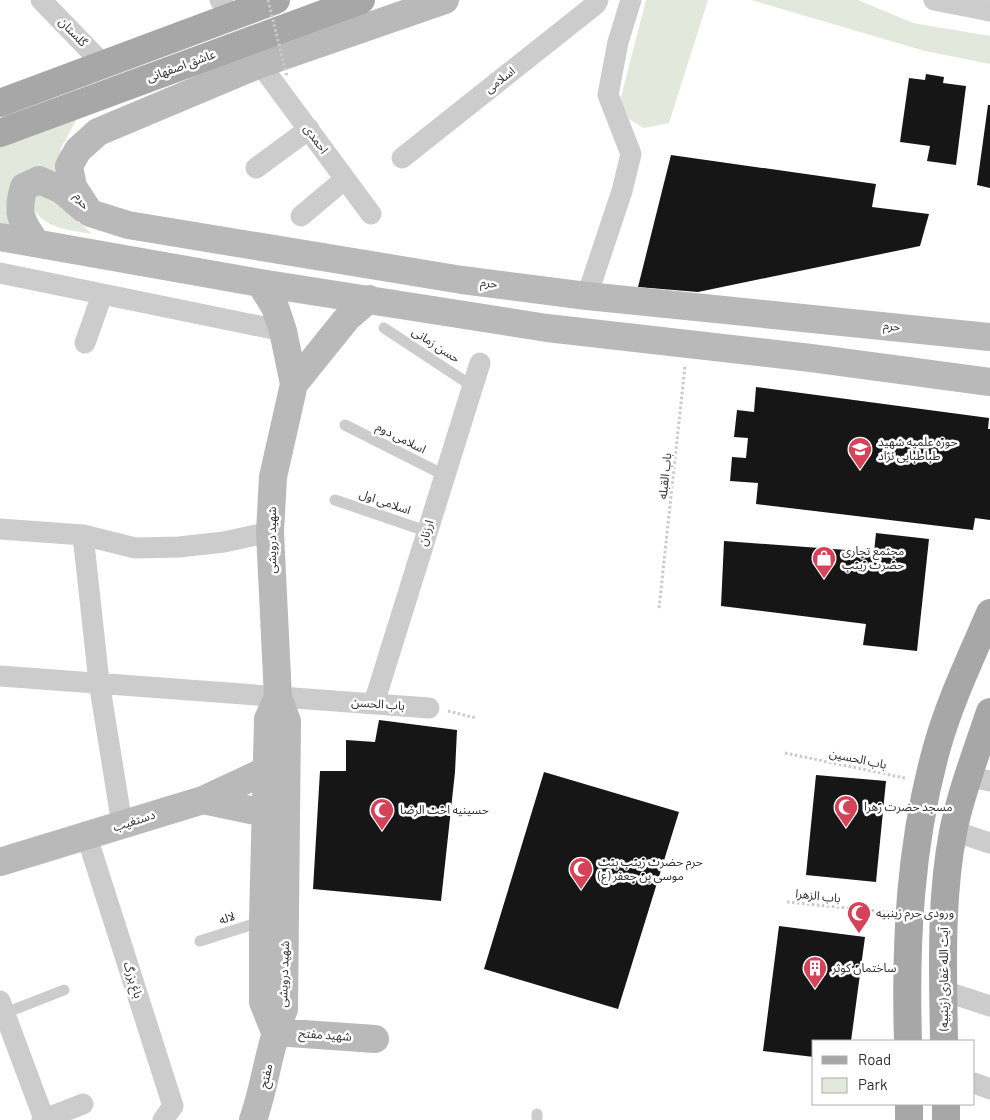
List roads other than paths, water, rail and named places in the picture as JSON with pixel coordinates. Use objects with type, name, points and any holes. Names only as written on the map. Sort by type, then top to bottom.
[{"type":"main road","points":[[0,103],[104,65],[226,8],[276,0]]},
{"type":"main road","name":"عاشق اصفهانی","points":[[0,133],[361,0]]},
{"type":"main road","points":[[908,1040],[908,914],[928,783],[953,698],[990,613]]},
{"type":"main road","name":"آیت الله غفاری (زینبیه)","points":[[944,1040],[944,916],[954,831],[979,779],[990,713]]},
{"type":"main road","points":[[909,1105],[909,1120]]},
{"type":"main road","points":[[946,1105],[946,1120]]},
{"type":"street","name":"گلستان","points":[[42,0],[104,65]]},
{"type":"street","points":[[260,64],[445,0]]},
{"type":"street","name":"اسلامی","points":[[402,158],[588,10],[598,0]]},
{"type":"street","points":[[587,296],[622,191],[631,154],[624,131],[608,95],[618,42],[632,0]]},
{"type":"street","points":[[934,0],[990,11]]},
{"type":"street","name":"احمدی","points":[[260,64],[371,214]]},
{"type":"street","name":"حرم","points":[[260,64],[98,132],[78,150],[69,166],[73,187],[90,213],[128,225],[462,280],[587,296],[990,337]]},
{"type":"street","points":[[256,168],[309,129]]},
{"type":"street","points":[[301,216],[345,179]]},
{"type":"street","points":[[36,243],[23,223],[18,205],[24,186],[39,180],[62,190],[90,213]]},
{"type":"street","points":[[0,237],[260,283],[547,328],[811,358],[990,382]]},
{"type":"street","points":[[0,273],[283,331]]},
{"type":"street","name":"شهید درویشی","points":[[260,283],[275,307],[283,331],[294,384],[273,477],[270,532],[278,698],[287,721],[284,1009],[275,1032]]},
{"type":"street","points":[[85,343],[102,295]]},
{"type":"street","name":"شهید درویشی","points":[[294,384],[348,317],[369,299]]},
{"type":"street","name":"ارزنان","points":[[374,703],[426,531],[480,363]]},
{"type":"street","points":[[0,529],[83,535],[135,548],[179,547],[224,542],[270,532]]},
{"type":"street","points":[[83,535],[99,682],[122,824]]},
{"type":"street","name":"باب الحسن","points":[[0,676],[429,708]]},
{"type":"street","name":"شهید درویشی","points":[[275,1032],[263,1002],[262,921],[268,719],[278,698]]},
{"type":"street","name":"دستغیب","points":[[0,862],[87,837],[122,824],[203,800],[265,771]]},
{"type":"street","points":[[203,800],[265,813]]},
{"type":"street","points":[[954,831],[990,843]]},
{"type":"street","name":"باغ بزرگ","points":[[87,837],[173,1106],[163,1120]]},
{"type":"street","points":[[944,991],[990,1006]]},
{"type":"street","points":[[4,1018],[43,1120],[83,1104]]},
{"type":"street","name":"شهید مفتح","points":[[275,1032],[375,1038]]},
{"type":"street","name":"مفتح","points":[[253,1120],[264,1088],[275,1032]]},
{"type":"street","points":[[975,1083],[990,1089]]},
{"type":"lane","name":"حسن زمانی","points":[[384,328],[472,386]]},
{"type":"lane","name":"اسلامی دوم","points":[[345,425],[444,475]]},
{"type":"lane","name":"اسلامی اول","points":[[334,500],[426,531]]},
{"type":"lane","name":"لاله","points":[[200,941],[262,921]]},
{"type":"lane","points":[[4,1018],[64,990]]},
{"type":"place","name":"حوزه علمیه شهید طباطبایی نژاد","points":[[860,470]]},
{"type":"place","name":"مجتمع تجاری حضرت زینب","points":[[824,579]]},
{"type":"place","name":"مسجد حضرت زهرا","points":[[846,828]]},
{"type":"place","name":"حسینیه اخت الرضا","points":[[382,831]]},
{"type":"place","name":"حرم حضرت زینب بنت موسی بن جعفر (ع)","points":[[581,890]]},
{"type":"place","name":"ورودی حرم زینبیه","points":[[859,934]]},
{"type":"place","name":"ساختمان کوثر","points":[[815,989]]}]
